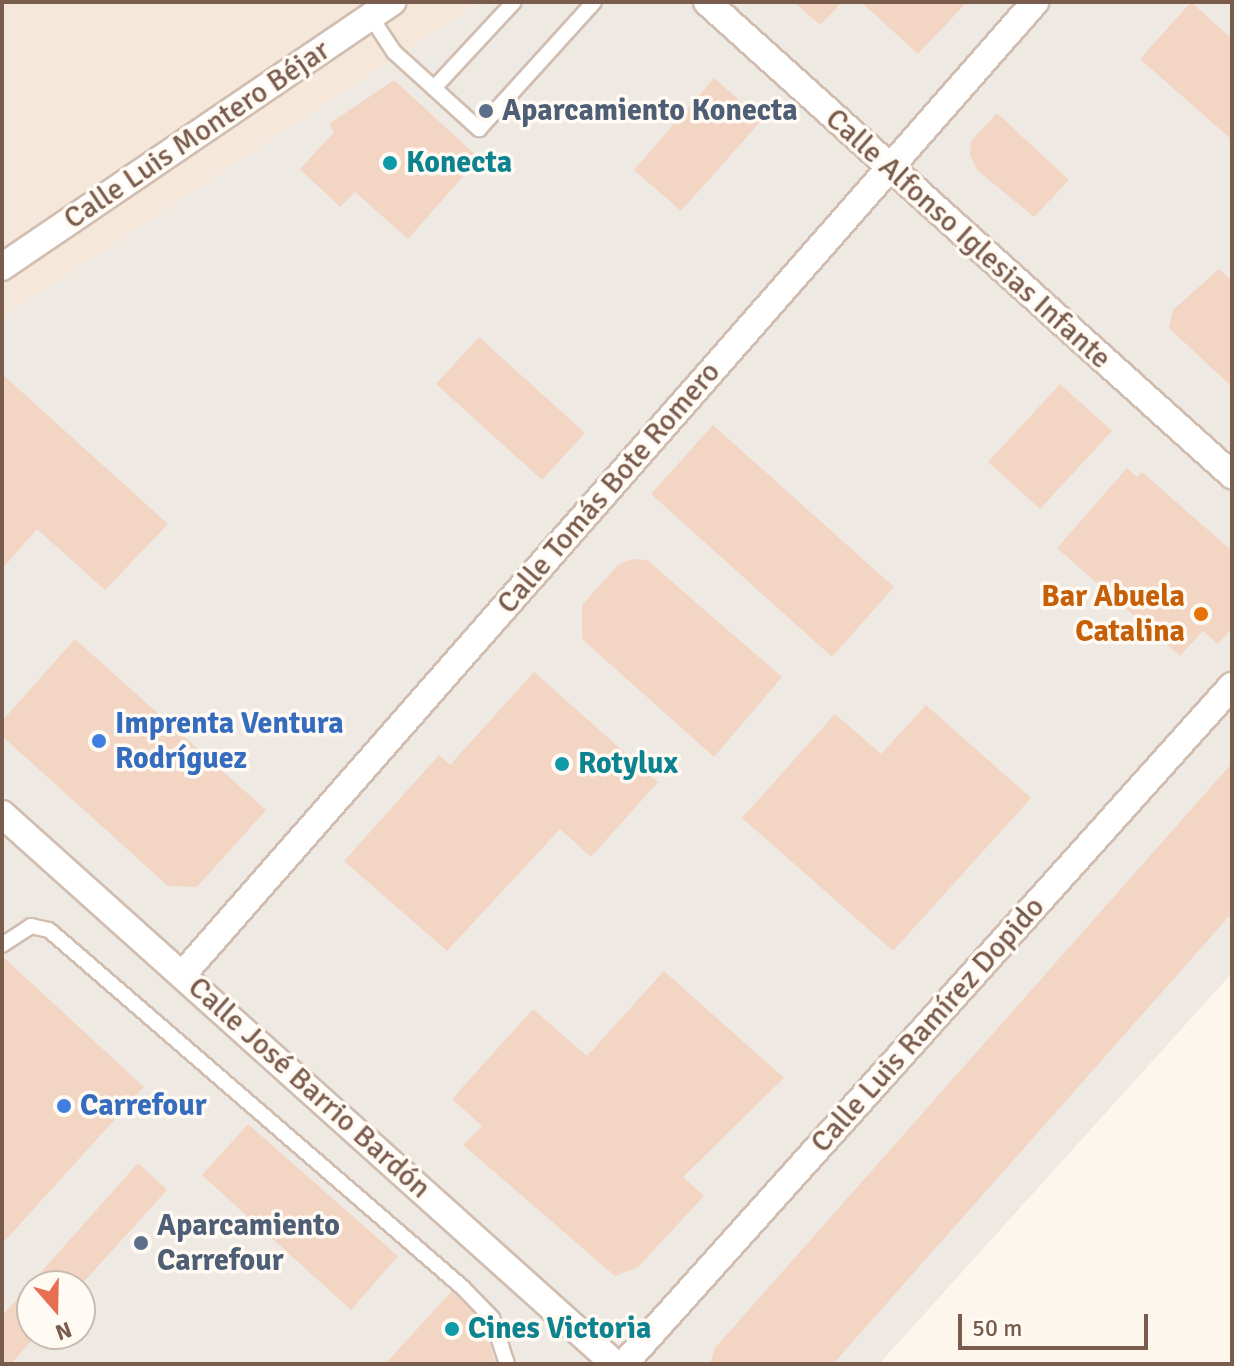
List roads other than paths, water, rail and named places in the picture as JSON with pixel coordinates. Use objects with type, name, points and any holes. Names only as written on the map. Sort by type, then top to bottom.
[{"type":"street","name":"Calle Alfonso Iglesias Infante","points":[[707,2],[887,168],[1232,475]]},
{"type":"street","name":"Calle Tomás Bote Romero","points":[[183,974],[1035,2]]},
{"type":"street","name":"Calle Luis Montero Béjar","points":[[2,267],[381,9]]},
{"type":"street","name":"Calle Luis Ramírez Dopido","points":[[624,1364],[1232,686]]},
{"type":"street","name":"Calle José Barrio Bardón","points":[[2,814],[615,1364]]},
{"type":"lane","points":[[434,88],[514,2]]},
{"type":"lane","points":[[381,9],[394,52],[479,129],[594,2]]},
{"type":"lane","points":[[2,945],[31,926],[49,930],[462,1287],[492,1318],[507,1364]]},
{"type":"place","name":"Aparcamiento Konecta","points":[[486,111]]},
{"type":"place","name":"Konecta","points":[[390,163]]},
{"type":"place","name":"Bar Abuela Catalina","points":[[1201,614]]},
{"type":"place","name":"Imprenta Ventura Rodríguez","points":[[99,741]]},
{"type":"place","name":"Rotylux","points":[[562,764]]},
{"type":"place","name":"Carrefour","points":[[64,1106]]},
{"type":"place","name":"Aparcamiento Carrefour","points":[[141,1243]]},
{"type":"place","name":"Cines Victoria","points":[[452,1329]]}]
